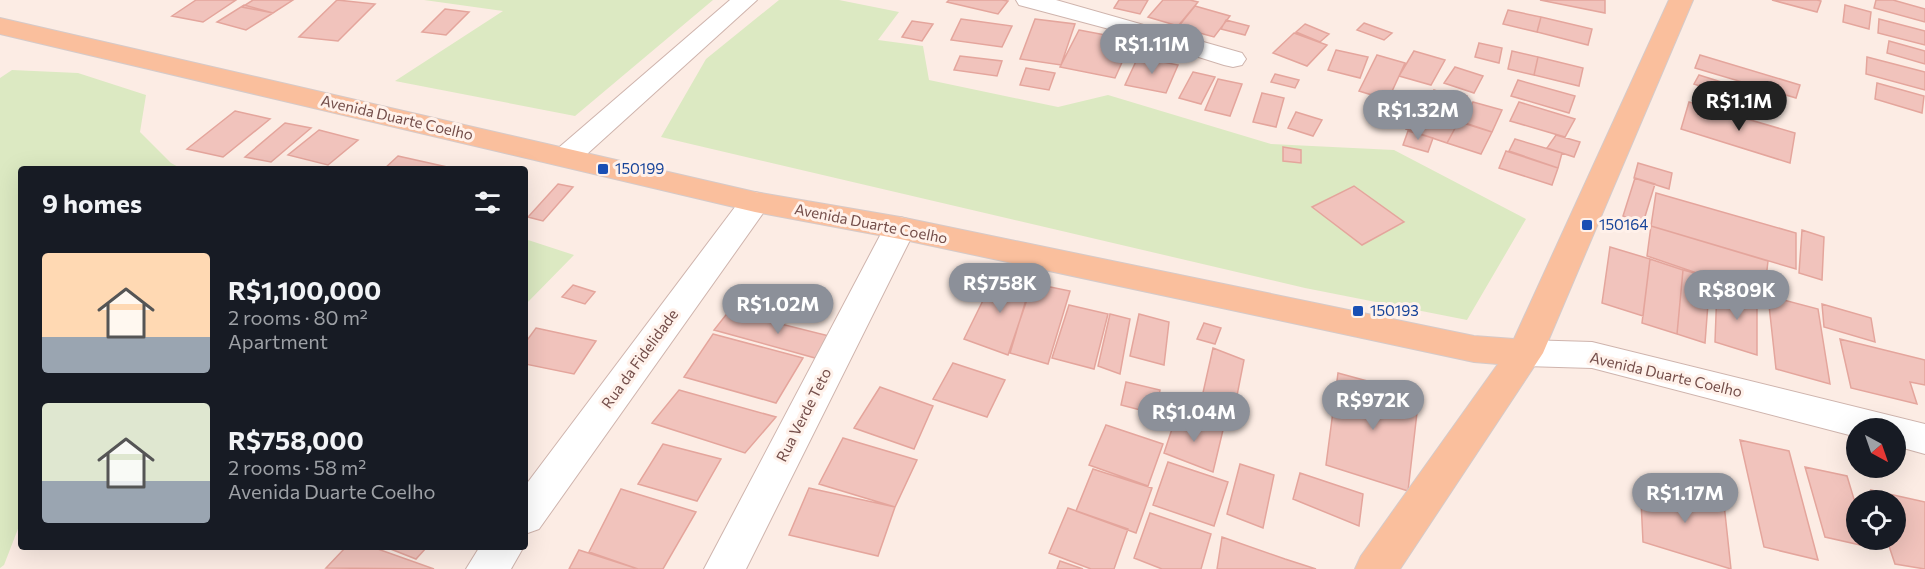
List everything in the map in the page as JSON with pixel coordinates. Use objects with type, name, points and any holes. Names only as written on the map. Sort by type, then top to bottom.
[{"type":"main road","points":[[1376,569],[1525,353],[1681,0]]},
{"type":"main road","name":"Avenida Duarte Coelho","points":[[0,26],[755,202],[900,228],[1474,349],[1525,353]]},
{"type":"street","points":[[566,157],[744,0]]},
{"type":"street","points":[[1028,0],[1122,25],[1233,59]]},
{"type":"street","name":"Rua da Fidelidade","points":[[528,513],[755,202]]},
{"type":"street","name":"Rua Verde Teto","points":[[725,569],[900,228]]},
{"type":"street","name":"Avenida Duarte Coelho","points":[[1525,353],[1592,355],[1846,419]]},
{"type":"street","points":[[1906,434],[1925,439]]},
{"type":"street","points":[[487,569],[501,550]]},
{"type":"green space","points":[[424,0],[713,0],[575,116],[395,81],[503,11]]},
{"type":"green space","points":[[779,0],[839,0],[899,12],[878,40],[923,46],[929,80],[1058,107],[1108,95],[1271,144],[1394,150],[1526,219],[1467,320],[1305,288],[661,137],[706,59]]},
{"type":"green space","points":[[12,70],[78,73],[146,95],[140,132],[176,166],[18,166],[18,529],[4,565],[0,568],[0,78]]},
{"type":"green space","points":[[528,240],[574,255],[528,302]]},
{"type":"building","points":[[196,0],[236,0],[203,22],[172,16]]},
{"type":"building","points":[[253,0],[293,0],[273,13],[242,7]]},
{"type":"building","points":[[337,0],[375,4],[338,41],[299,37]]},
{"type":"building","points":[[949,0],[1008,1],[998,14],[947,2]]},
{"type":"building","points":[[1119,0],[1148,0],[1140,14],[1114,8]]},
{"type":"building","points":[[1163,0],[1198,2],[1178,26],[1148,17]]},
{"type":"building","points":[[1540,0],[1605,0],[1605,13]]},
{"type":"building","points":[[1772,0],[1817,0],[1821,1],[1817,12]]},
{"type":"building","points":[[1876,0],[1893,0],[1925,9],[1925,22],[1874,8]]},
{"type":"building","points":[[244,5],[273,13],[246,30],[217,22]]},
{"type":"building","points":[[1845,5],[1871,12],[1869,29],[1843,22]]},
{"type":"building","points":[[1195,6],[1230,16],[1214,37],[1178,27]]},
{"type":"building","points":[[445,9],[469,12],[446,35],[422,32]]},
{"type":"building","points":[[1508,10],[1541,17],[1537,32],[1503,24]]},
{"type":"building","points":[[1541,17],[1592,29],[1588,45],[1537,32]]},
{"type":"building","points":[[961,19],[1012,26],[1002,47],[951,40]]},
{"type":"building","points":[[1035,19],[1075,24],[1061,65],[1020,59]]},
{"type":"building","points":[[1879,19],[1925,31],[1925,45],[1878,33]]},
{"type":"building","points":[[1226,20],[1249,26],[1245,35],[1221,29]]},
{"type":"building","points":[[912,21],[933,24],[922,41],[902,37]]},
{"type":"building","points":[[1364,23],[1392,33],[1384,40],[1357,30]]},
{"type":"building","points":[[1305,24],[1329,34],[1320,42],[1296,32]]},
{"type":"building","points":[[1079,30],[1132,40],[1115,78],[1060,67]]},
{"type":"building","points":[[1294,33],[1327,45],[1307,66],[1273,53]]},
{"type":"building","points":[[1889,41],[1925,51],[1925,64],[1887,53]]},
{"type":"building","points":[[1479,43],[1502,48],[1499,63],[1475,57]]},
{"type":"building","points":[[1336,50],[1368,57],[1360,78],[1328,70]]},
{"type":"building","points":[[1414,51],[1445,60],[1431,85],[1399,76]]},
{"type":"building","points":[[1512,51],[1538,57],[1534,75],[1508,69]]},
{"type":"building","points":[[1377,55],[1405,63],[1388,100],[1359,91]]},
{"type":"building","points":[[1700,55],[1800,85],[1796,98],[1695,68]]},
{"type":"building","points":[[960,56],[1002,61],[997,76],[954,70]]},
{"type":"building","points":[[1138,57],[1178,65],[1166,93],[1125,85]]},
{"type":"building","points":[[1538,57],[1583,68],[1579,86],[1534,75]]},
{"type":"building","points":[[1867,57],[1925,72],[1925,90],[1866,74]]},
{"type":"building","points":[[1455,67],[1483,76],[1474,93],[1444,83]]},
{"type":"building","points":[[1026,68],[1055,73],[1049,90],[1020,85]]},
{"type":"building","points":[[1193,72],[1215,77],[1201,104],[1179,98]]},
{"type":"building","points":[[1275,74],[1299,80],[1295,88],[1271,82]]},
{"type":"building","points":[[1699,75],[1731,85],[1727,95],[1694,84]]},
{"type":"building","points":[[1218,79],[1242,84],[1230,116],[1205,110]]},
{"type":"building","points":[[1518,80],[1575,96],[1569,113],[1511,96]]},
{"type":"building","points":[[1877,83],[1924,96],[1922,113],[1875,99]]},
{"type":"building","points":[[1434,90],[1458,98],[1461,93],[1467,96],[1449,118],[1421,108]]},
{"type":"building","points":[[1262,93],[1284,98],[1276,127],[1253,122]]},
{"type":"building","points":[[1473,102],[1502,110],[1492,132],[1463,123]]},
{"type":"building","points":[[1519,102],[1575,119],[1565,137],[1510,121]]},
{"type":"building","points":[[1689,102],[1795,133],[1790,163],[1681,129]]},
{"type":"building","points":[[1418,108],[1459,121],[1447,143],[1406,129]]},
{"type":"building","points":[[235,111],[270,119],[223,157],[187,149]]},
{"type":"building","points":[[1296,112],[1322,120],[1313,136],[1288,128]]},
{"type":"building","points":[[1459,121],[1492,132],[1481,154],[1447,143]]},
{"type":"building","points":[[285,123],[311,128],[271,162],[245,157]]},
{"type":"building","points":[[319,130],[358,140],[328,165],[288,155]]},
{"type":"building","points":[[1408,131],[1433,138],[1428,152],[1403,145]]},
{"type":"building","points":[[1556,135],[1580,142],[1574,157],[1547,148]]},
{"type":"building","points":[[1515,139],[1562,153],[1558,168],[1509,151]]},
{"type":"building","points":[[1283,147],[1301,150],[1301,163],[1283,161]]},
{"type":"building","points":[[1506,151],[1558,168],[1552,185],[1499,168]]},
{"type":"building","points":[[398,156],[443,166],[387,166]]},
{"type":"building","points":[[1638,163],[1672,173],[1669,189],[1634,178]]},
{"type":"building","points":[[1635,178],[1655,184],[1643,223],[1623,216]]},
{"type":"building","points":[[558,184],[573,187],[543,221],[528,217]]},
{"type":"building","points":[[1354,186],[1404,222],[1362,245],[1312,207]]},
{"type":"building","points":[[1656,193],[1796,233],[1796,269],[1651,226]]},
{"type":"building","points":[[1651,226],[1768,261],[1764,296],[1647,256]]},
{"type":"building","points":[[1802,230],[1824,237],[1822,280],[1799,273]]},
{"type":"building","points":[[1610,247],[1650,259],[1643,316],[1602,303]]},
{"type":"building","points":[[1650,259],[1683,270],[1677,334],[1642,323]]},
{"type":"building","points":[[1683,270],[1710,277],[1705,343],[1677,334]]},
{"type":"building","points":[[996,274],[1033,282],[1008,355],[964,339]]},
{"type":"building","points":[[1031,283],[1070,291],[1048,364],[1010,353]]},
{"type":"building","points":[[573,285],[595,292],[585,304],[562,297]]},
{"type":"building","points":[[1717,288],[1757,300],[1757,355],[1715,342]]},
{"type":"building","points":[[1768,296],[1818,309],[1830,384],[1776,369]]},
{"type":"building","points":[[1822,304],[1871,318],[1875,342],[1824,327]]},
{"type":"building","points":[[1069,305],[1108,314],[1094,369],[1052,358]]},
{"type":"building","points":[[729,311],[837,338],[826,361],[714,330]]},
{"type":"building","points":[[1110,314],[1130,319],[1120,374],[1098,366]]},
{"type":"building","points":[[1139,314],[1169,322],[1164,365],[1130,356]]},
{"type":"building","points":[[1204,323],[1221,328],[1215,344],[1197,339]]},
{"type":"building","points":[[536,328],[596,341],[574,374],[528,365],[528,339]]},
{"type":"building","points":[[713,334],[803,358],[776,403],[684,377]]},
{"type":"building","points":[[1840,339],[1925,360],[1925,385],[1910,382],[1917,404],[1851,388]]},
{"type":"building","points":[[1213,348],[1244,360],[1231,426],[1198,415]]},
{"type":"building","points":[[953,363],[1005,380],[987,417],[933,399]]},
{"type":"building","points":[[1338,373],[1419,395],[1408,491],[1326,465]]},
{"type":"building","points":[[1126,382],[1160,390],[1156,414],[1121,405]]},
{"type":"building","points":[[880,387],[933,406],[914,449],[854,428]]},
{"type":"building","points":[[679,390],[776,417],[745,453],[652,423]]},
{"type":"building","points":[[1176,417],[1223,430],[1213,472],[1164,453]]},
{"type":"building","points":[[1106,425],[1163,444],[1148,486],[1089,465]]},
{"type":"building","points":[[843,438],[917,460],[895,507],[819,484]]},
{"type":"building","points":[[1740,440],[1789,451],[1818,560],[1764,547]]},
{"type":"building","points":[[663,444],[721,459],[697,501],[638,484]]},
{"type":"building","points":[[1168,462],[1228,482],[1214,526],[1153,505]]},
{"type":"building","points":[[1240,464],[1274,475],[1263,528],[1227,514]]},
{"type":"building","points":[[1805,467],[1846,476],[1851,490],[1846,490],[1846,542],[1825,537]]},
{"type":"building","points":[[1093,469],[1152,488],[1136,533],[1076,511]]},
{"type":"building","points":[[1300,473],[1363,494],[1359,526],[1293,499]]},
{"type":"building","points":[[1640,480],[1724,504],[1731,569],[1643,542]]},
{"type":"building","points":[[809,488],[895,507],[878,556],[789,535]]},
{"type":"building","points":[[621,489],[696,512],[663,569],[638,569],[589,552]]},
{"type":"building","points":[[1906,498],[1925,502],[1925,569],[1895,564],[1890,550],[1906,550]]},
{"type":"building","points":[[1068,508],[1128,529],[1114,569],[1091,569],[1049,553]]},
{"type":"building","points":[[1150,513],[1211,534],[1201,569],[1162,569],[1134,558]]},
{"type":"building","points":[[1222,537],[1285,559],[1316,569],[1217,569]]},
{"type":"building","points":[[343,550],[381,550],[434,569],[326,568]]},
{"type":"building","points":[[393,550],[424,550],[416,559]]},
{"type":"building","points":[[579,550],[638,569],[569,569]]},
{"type":"building","points":[[1060,561],[1083,569],[1057,569]]},
{"type":"place","name":"150199","points":[[603,169]]},
{"type":"place","name":"150164","points":[[1587,225]]},
{"type":"place","name":"150193","points":[[1358,311]]}]
